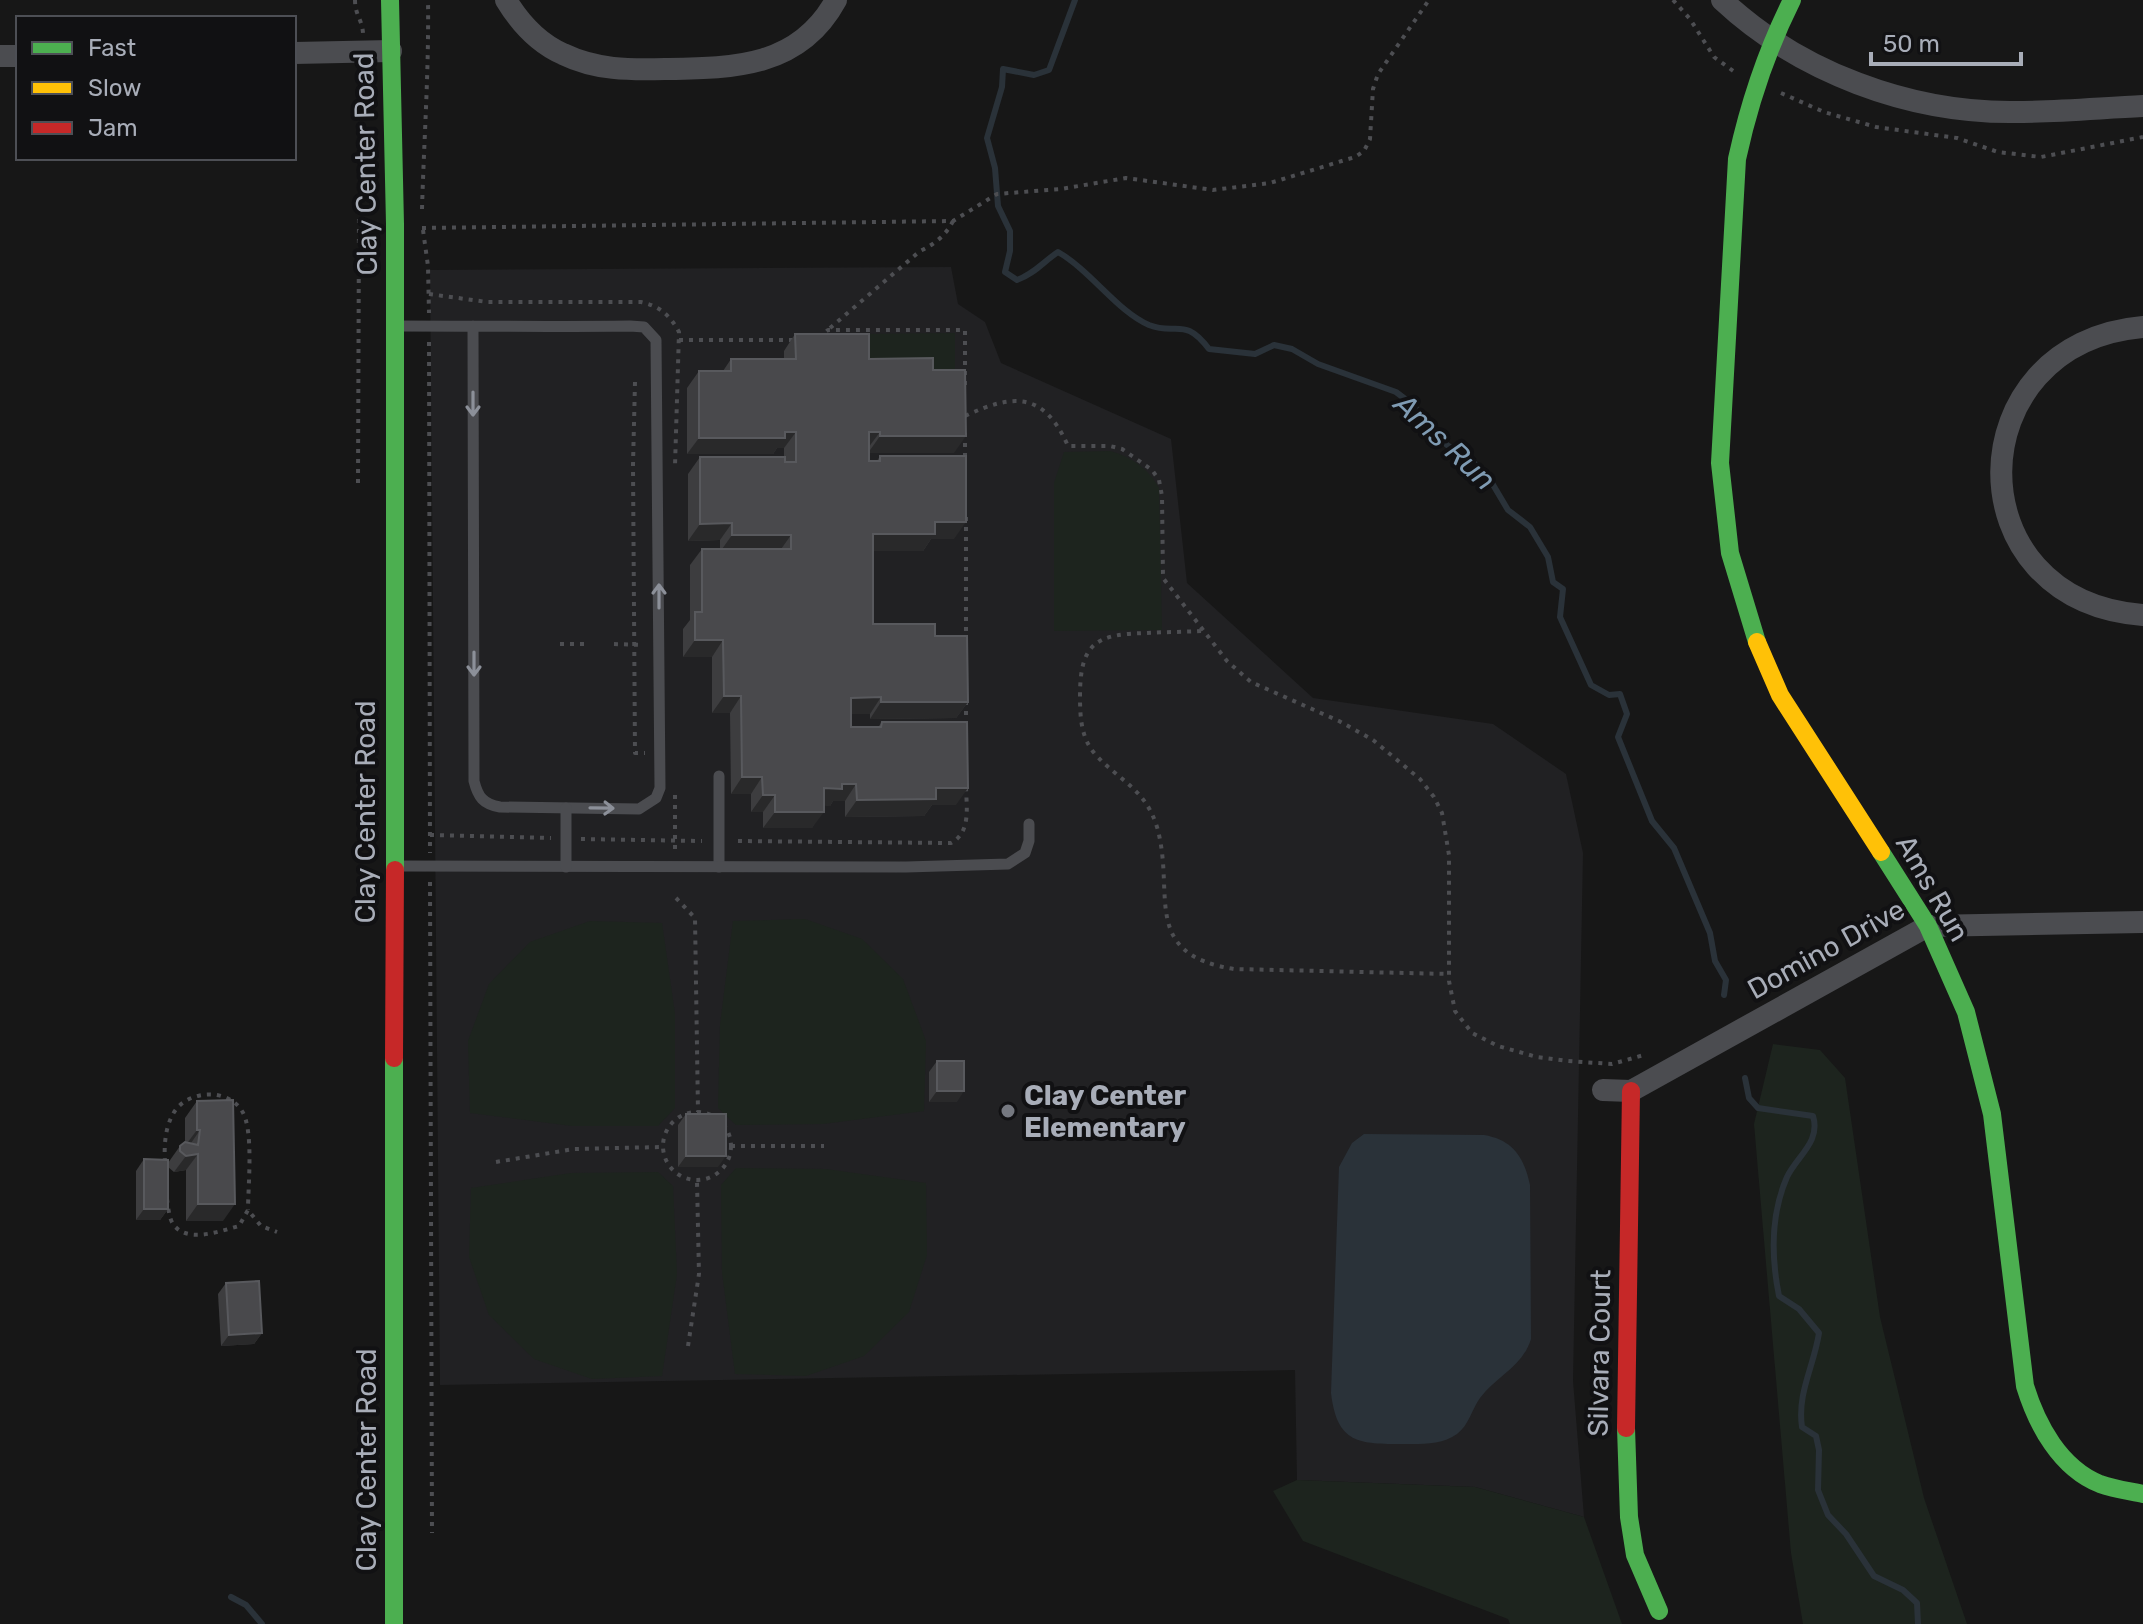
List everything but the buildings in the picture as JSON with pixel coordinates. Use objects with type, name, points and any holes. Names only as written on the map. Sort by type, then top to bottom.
[{"type":"street","name":"Clay Center Road","points":[[390,0],[395,224],[394,1624]]},
{"type":"street","points":[[506,0],[534,35],[561,53],[611,69],[634,70],[723,68],[760,61],[790,49],[805,38],[836,0]]},
{"type":"street","points":[[1722,0],[1772,40],[1839,76],[1888,95],[1920,103],[2012,112],[2143,106]]},
{"type":"street","name":"Ams Run","points":[[1792,0],[1772,40],[1743,127],[1733,192],[1720,463],[1728,549],[1752,632],[1780,695],[1928,926],[1966,1012],[1992,1114],[2025,1386],[2030,1405],[2050,1441],[2076,1468],[2094,1481],[2143,1494]]},
{"type":"street","points":[[296,53],[391,51]]},
{"type":"street","points":[[2143,327],[2121,329],[2070,348],[2034,381],[2009,426],[2001,456],[2000,484],[2006,514],[2015,535],[2043,574],[2082,601],[2122,613],[2143,615]]},
{"type":"street","name":"Domino Drive","points":[[1631,1091],[1928,926],[2143,922]]},
{"type":"street","points":[[1603,1090],[1631,1091]]},
{"type":"street","name":"Silvara Court","points":[[1631,1091],[1626,1457],[1629,1517],[1635,1555],[1659,1611]]},
{"type":"lane","points":[[395,326],[473,326],[547,327],[644,327],[656,340],[660,788],[656,798],[639,809],[490,805],[482,801],[474,781],[473,326]]},
{"type":"lane","points":[[719,776],[719,867]]},
{"type":"lane","points":[[566,808],[566,867]]},
{"type":"lane","points":[[393,866],[1008,864],[1025,853],[1029,824]]},
{"type":"path","points":[[355,0],[357,18],[362,22],[364,52]]},
{"type":"path","points":[[422,212],[428,0]]},
{"type":"path","points":[[430,848],[429,294],[422,228],[953,221],[997,194],[1061,189],[1126,178],[1213,190],[1270,183],[1355,157],[1364,151],[1370,139],[1373,89],[1378,74],[1429,0]]},
{"type":"path","points":[[358,483],[359,212]]},
{"type":"path","points":[[816,340],[920,251],[936,244],[953,221]]},
{"type":"path","points":[[429,294],[487,302],[641,302],[655,305],[674,322],[679,332],[676,349],[675,480]]},
{"type":"path","points":[[828,330],[965,330],[965,474]]},
{"type":"path","points":[[679,340],[801,340]]},
{"type":"path","points":[[635,382],[635,753],[661,753]]},
{"type":"path","points":[[965,416],[990,404],[1027,401],[1045,410],[1059,425],[1068,446],[1122,449],[1152,470],[1159,480],[1162,496],[1163,578],[1227,661],[1251,682],[1339,721],[1373,740],[1420,779],[1442,813],[1449,855],[1449,974],[1455,1011],[1472,1033],[1498,1046],[1537,1057],[1591,1064],[1612,1064],[1644,1055]]},
{"type":"path","points":[[633,465],[645,464]]},
{"type":"path","points":[[966,503],[966,653]]},
{"type":"path","points":[[1202,631],[1112,634],[1099,641],[1085,658],[1080,676],[1083,732],[1094,752],[1132,785],[1148,806],[1157,828],[1165,915],[1171,933],[1195,958],[1211,966],[1449,974]]},
{"type":"path","points":[[560,644],[584,644]]},
{"type":"path","points":[[614,644],[644,645]]},
{"type":"path","points":[[966,699],[966,729]]},
{"type":"path","points":[[738,841],[951,843],[959,839],[967,822],[966,775]]},
{"type":"path","points":[[675,782],[675,853]]},
{"type":"path","points":[[430,835],[552,838]]},
{"type":"path","points":[[579,839],[702,841]]},
{"type":"path","points":[[430,884],[432,1533]]},
{"type":"path","points":[[676,898],[695,918],[698,1112]]},
{"type":"path","points":[[165,1171],[164,1146],[174,1112],[184,1102],[198,1095],[214,1095],[233,1101],[244,1112],[248,1132],[248,1210],[239,1226],[206,1235],[182,1233],[171,1223],[166,1196]]},
{"type":"path","points":[[698,1112],[718,1118],[730,1135],[731,1146],[730,1156],[718,1174],[697,1181],[677,1174],[664,1158],[662,1147],[668,1126],[687,1113],[698,1112]]},
{"type":"path","points":[[731,1146],[824,1146]]},
{"type":"path","points":[[496,1162],[574,1149],[662,1147]]},
{"type":"path","points":[[688,1346],[699,1274],[697,1181]]},
{"type":"path","points":[[248,1210],[261,1226],[277,1232]]},
{"type":"shaded area","name":"Clay Center Elementary","points":[[951,267],[958,304],[985,322],[1001,363],[1171,439],[1187,583],[1313,698],[1493,724],[1566,774],[1583,853],[1573,1381],[1584,1517],[1475,1487],[1297,1480],[1295,1370],[440,1385],[430,270]]},
{"type":"shaded area","points":[[955,333],[955,374],[861,375],[855,334]]},
{"type":"shaded area","points":[[1110,451],[1138,464],[1159,488],[1162,630],[1054,631],[1054,483],[1064,452]]},
{"type":"shaded area","points":[[805,919],[862,939],[903,979],[926,1041],[924,1111],[823,1124],[736,1125],[718,1108],[720,1025],[733,921]]},
{"type":"shaded area","points":[[590,921],[662,923],[675,1014],[675,1108],[658,1126],[572,1126],[470,1113],[468,1041],[489,984],[530,942]]},
{"type":"shaded area","points":[[1773,1044],[1820,1050],[1845,1078],[1880,1317],[1924,1498],[1967,1624],[1803,1624],[1791,1553],[1754,1124]]},
{"type":"shaded area","points":[[1364,1134],[1494,1137],[1516,1151],[1530,1185],[1531,1339],[1516,1364],[1480,1398],[1461,1430],[1451,1438],[1438,1442],[1388,1444],[1353,1438],[1345,1432],[1334,1410],[1331,1393],[1339,1167],[1352,1143]]},
{"type":"shaded area","points":[[736,1168],[826,1169],[926,1183],[927,1255],[909,1312],[864,1356],[806,1376],[735,1374],[722,1272],[721,1185]]},
{"type":"shaded area","points":[[658,1172],[673,1186],[677,1274],[662,1376],[592,1379],[534,1359],[489,1315],[469,1257],[471,1188],[571,1173]]},
{"type":"shaded area","points":[[1297,1480],[1475,1487],[1584,1517],[1622,1624],[1510,1624],[1508,1619],[1303,1541],[1273,1491]]},
{"type":"waterway","name":"Ams Run","points":[[1075,0],[1049,70],[1034,75],[1003,69],[1002,87],[987,138],[995,168],[998,206],[1010,231],[1010,251],[1005,272],[1017,280],[1058,252],[1126,311],[1149,325],[1186,330],[1209,349],[1255,354],[1274,345],[1292,349],[1318,364],[1396,392],[1413,405],[1447,445],[1471,460],[1489,478],[1508,510],[1530,527],[1548,557],[1553,582],[1563,589],[1560,617],[1591,685],[1609,695],[1620,694],[1627,714],[1618,737],[1652,821],[1674,848],[1710,933],[1715,961],[1726,980],[1724,995]]},
{"type":"waterway","name":"Ams Run","points":[[1745,1078],[1749,1098],[1758,1108],[1813,1116],[1815,1125],[1811,1141],[1791,1169],[1781,1192],[1775,1221],[1774,1266],[1779,1296],[1799,1309],[1819,1333],[1801,1415],[1802,1427],[1816,1436],[1819,1450],[1818,1490],[1828,1515],[1846,1534],[1874,1576],[1903,1590],[1917,1603],[1918,1624]]},
{"type":"waterway","points":[[231,1597],[246,1605],[262,1624]]},
{"type":"traffic: fast","points":[[390,0],[395,224],[395,870]]},
{"type":"traffic: fast","points":[[1757,642],[1730,553],[1720,463],[1737,159],[1760,78],[1792,0]]},
{"type":"traffic: fast","points":[[1881,852],[1928,926],[1966,1012],[1992,1114],[2025,1386],[2036,1416],[2052,1444],[2086,1477],[2116,1489],[2143,1494]]},
{"type":"traffic: fast","points":[[394,1058],[394,1624]]},
{"type":"traffic: fast","points":[[1626,1428],[1629,1517],[1635,1555],[1659,1611]]},
{"type":"traffic: slow","points":[[1757,642],[1780,695],[1881,852]]},
{"type":"traffic: jam","points":[[394,1058],[395,870]]},
{"type":"traffic: jam","points":[[1626,1428],[1631,1091]]},
{"type":"place","name":"Clay Center Elementary","points":[[1008,1111]]}]
